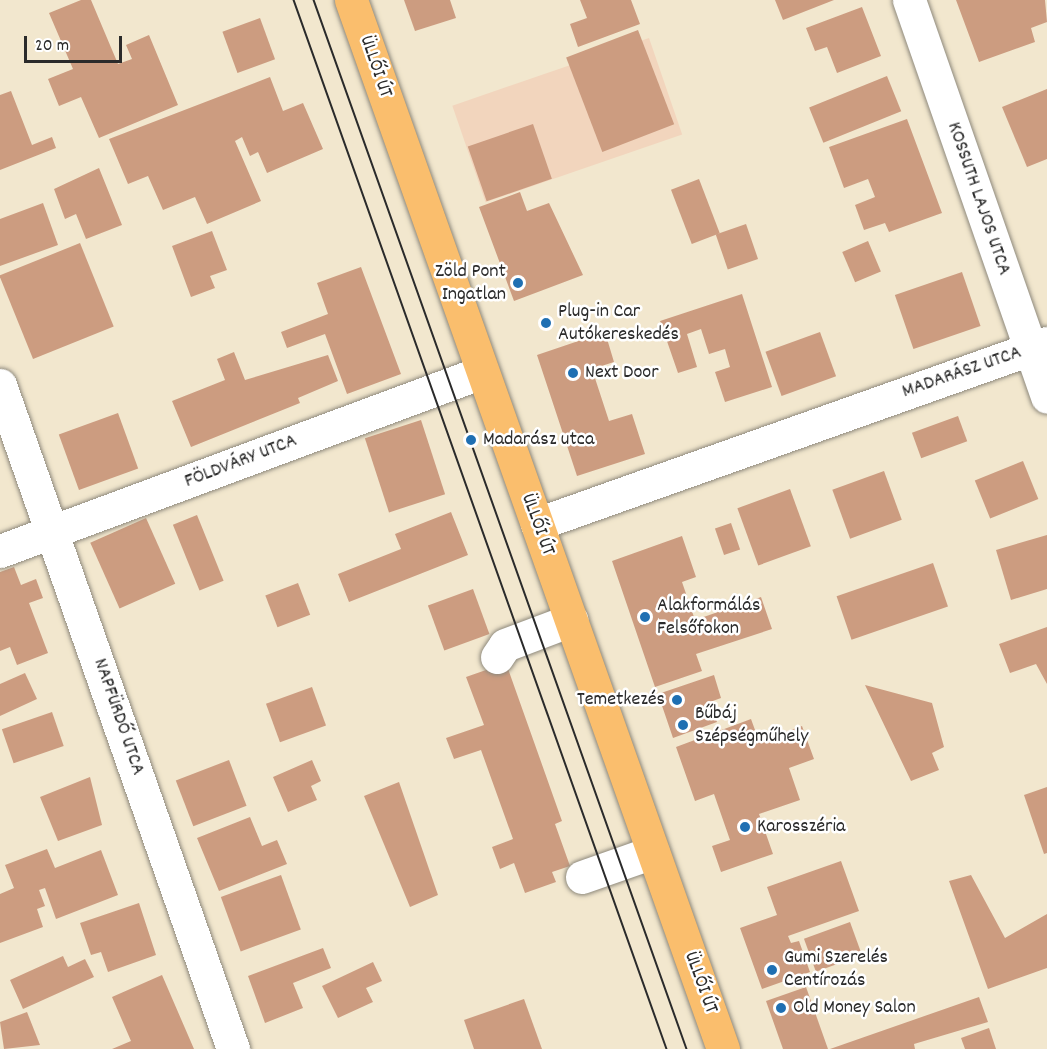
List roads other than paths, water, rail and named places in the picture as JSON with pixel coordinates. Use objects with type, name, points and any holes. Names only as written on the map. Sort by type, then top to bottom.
[{"type":"main road","name":"ÜLLŐI ÚT","points":[[351,0],[723,1049]]},
{"type":"street","name":"KOSSUTH LAJOS UTCA","points":[[909,0],[1039,346],[1047,397]]},
{"type":"street","name":"MADARÁSZ UTCA","points":[[537,524],[1039,346]]},
{"type":"street","name":"FÖLDVÁRY UTCA","points":[[0,551],[482,372]]},
{"type":"street","name":"NAPFÜRDŐ UTCA","points":[[0,385],[233,1049]]},
{"type":"street","points":[[498,648],[571,620]]},
{"type":"street","points":[[582,877],[653,852]]},
{"type":"tram line","points":[[294,0],[667,1049]]},
{"type":"tram line","points":[[314,0],[687,1049]]},
{"type":"place","name":"Zöld Pont Ingatlan","points":[[518,283]]},
{"type":"place","name":"Plug-in Car Autókereskedés","points":[[546,323]]},
{"type":"place","name":"Next Door","points":[[573,373]]},
{"type":"place","name":"Madarász utca","points":[[471,440]]},
{"type":"place","name":"Alakformálás Felsőfokon","points":[[645,617]]},
{"type":"place","name":"Temetkezés","points":[[677,700]]},
{"type":"place","name":"Bűbáj Szépségműhely","points":[[683,725]]},
{"type":"place","name":"Karosszéria","points":[[745,827]]},
{"type":"place","name":"Gumi Szerelés Centírozás","points":[[772,970]]},
{"type":"place","name":"Old Money Salon","points":[[781,1008]]}]
